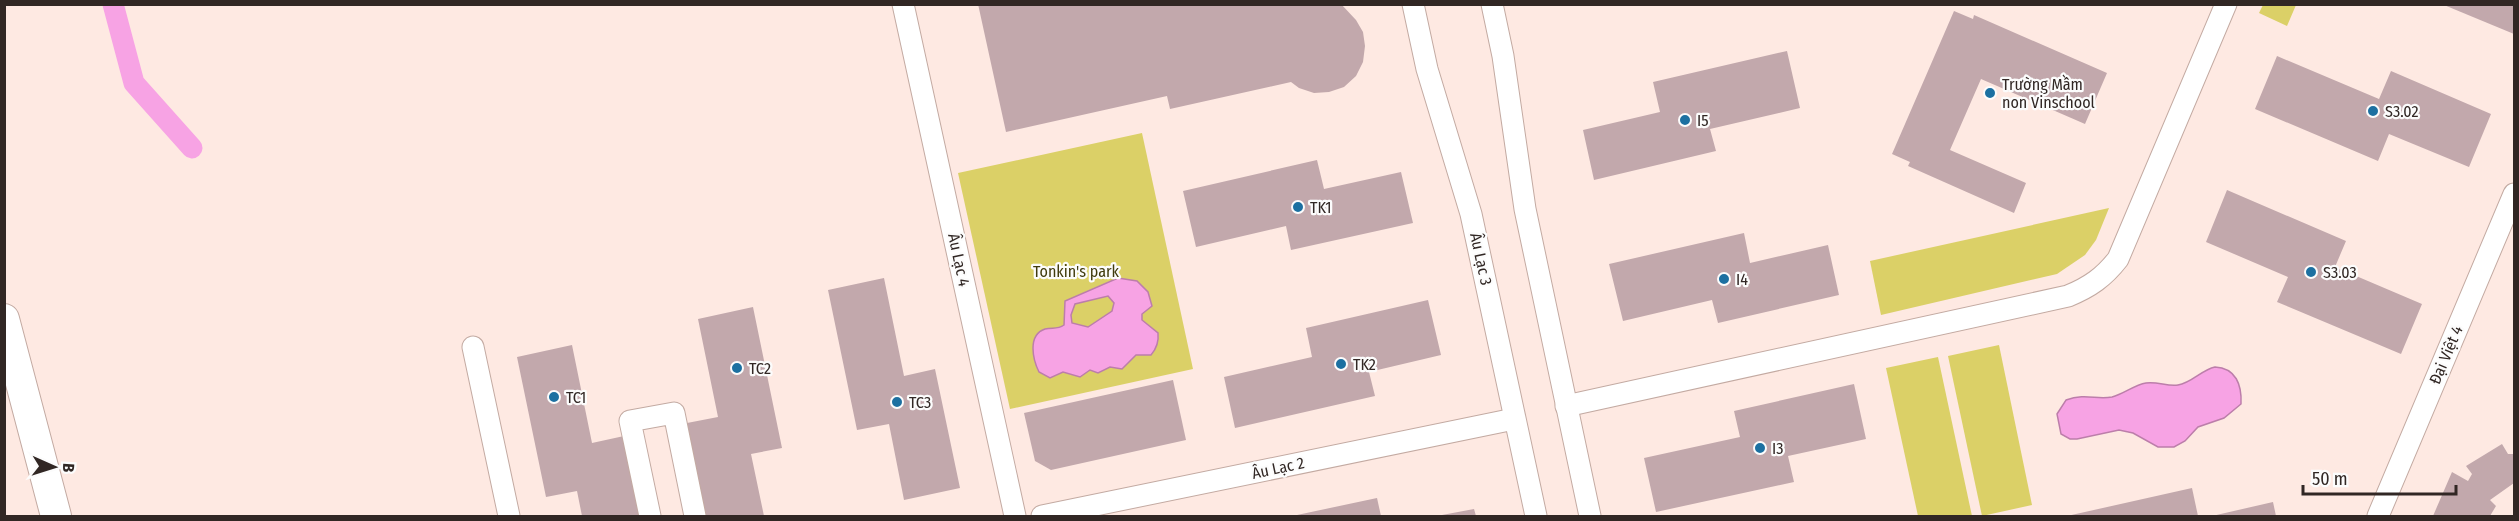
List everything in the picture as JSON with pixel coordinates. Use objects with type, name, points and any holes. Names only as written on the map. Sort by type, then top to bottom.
[{"type":"main road","points":[[4,319],[56,516]]},
{"type":"street","name":"Âu Lạc 4","points":[[903,4],[1015,516]]},
{"type":"street","name":"Âu Lạc 3","points":[[1413,4],[1427,69],[1471,214],[1536,516]]},
{"type":"street","points":[[1492,4],[1503,56],[1525,209],[1590,516]]},
{"type":"street","points":[[1566,406],[2059,298],[2086,288],[2104,277],[2118,259],[2226,4]]},
{"type":"street","name":"Đại Việt 4","points":[[2378,516],[2514,194]]},
{"type":"street","points":[[473,346],[509,516]]},
{"type":"street","points":[[650,516],[630,422],[674,413],[695,516]]},
{"type":"street","name":"Âu Lạc 2","points":[[1042,516],[1514,419]]},
{"type":"green space","points":[[2263,4],[2296,5],[2287,26],[2259,13]]},
{"type":"green space","name":"Tonkin's park","points":[[1142,133],[1193,369],[1010,409],[958,173]]},
{"type":"green space","points":[[2109,208],[2096,240],[2085,255],[2057,274],[1881,315],[1870,261]]},
{"type":"green space","points":[[1999,345],[2032,505],[1982,516],[1948,356]]},
{"type":"green space","points":[[1938,357],[1972,516],[1918,516],[1886,368]]},
{"type":"shaded area","points":[[1118,278],[1137,281],[1148,292],[1152,306],[1142,314],[1142,320],[1158,333],[1156,347],[1151,355],[1136,355],[1122,369],[1110,367],[1098,373],[1090,370],[1080,377],[1063,372],[1050,378],[1039,372],[1034,355],[1034,342],[1039,332],[1064,325],[1065,301]],"holes":[[[1108,296],[1114,303],[1112,311],[1088,327],[1072,323],[1071,315],[1075,304]]]},
{"type":"shaded area","points":[[2215,367],[2233,374],[2239,384],[2241,404],[2224,418],[2198,427],[2185,441],[2174,447],[2158,447],[2133,433],[2119,430],[2077,439],[2070,439],[2061,434],[2057,414],[2066,400],[2079,397],[2112,397],[2146,383],[2178,385]]},
{"type":"building","points":[[978,4],[1341,4],[1356,20],[1363,32],[1365,46],[1363,62],[1356,76],[1344,87],[1329,92],[1314,93],[1299,88],[1291,82],[1170,109],[1167,96],[1006,132]]},
{"type":"building","points":[[2514,4],[2514,34],[2444,5]]},
{"type":"building","points":[[1954,11],[1973,19],[1974,15],[2107,73],[2085,124],[1981,79],[1950,150],[2026,183],[2014,213],[1908,166],[1910,162],[1892,154]]},
{"type":"building","name":"I5","points":[[1787,51],[1800,108],[1710,129],[1716,151],[1594,180],[1583,130],[1660,112],[1653,82]]},
{"type":"building","name":"S3.02","points":[[2277,56],[2379,99],[2391,71],[2491,114],[2469,167],[2389,134],[2378,161],[2255,109]]},
{"type":"building","name":"TK1","points":[[1317,160],[1324,189],[1401,172],[1413,223],[1291,250],[1286,226],[1196,247],[1183,191]]},
{"type":"building","name":"S3.03","points":[[2227,190],[2346,241],[2335,267],[2422,304],[2401,354],[2277,302],[2288,277],[2206,242]]},
{"type":"building","name":"I4","points":[[1744,233],[1750,263],[1828,245],[1839,295],[1718,323],[1712,300],[1623,321],[1609,264]]},
{"type":"building","name":"TC3","points":[[884,278],[904,376],[935,369],[960,488],[904,500],[889,424],[857,430],[828,290]]},
{"type":"building","name":"TK2","points":[[1428,300],[1441,355],[1369,372],[1375,396],[1235,428],[1224,377],[1312,357],[1306,328]]},
{"type":"building","name":"TC2","points":[[753,307],[782,448],[751,454],[764,516],[706,516],[687,423],[718,417],[698,319]]},
{"type":"building","name":"TC1","points":[[572,345],[592,443],[624,436],[640,516],[582,516],[577,491],[546,497],[517,357]]},
{"type":"building","points":[[1173,380],[1186,440],[1051,470],[1035,461],[1024,413]]},
{"type":"building","name":"I3","points":[[1854,384],[1866,439],[1788,456],[1794,482],[1656,512],[1644,458],[1740,437],[1734,411]]},
{"type":"building","points":[[2502,444],[2508,454],[2514,454],[2514,483],[2490,500],[2496,506],[2490,516],[2433,516],[2452,472],[2468,481],[2472,474],[2466,466]]},
{"type":"building","points":[[2192,488],[2198,516],[2067,516]]},
{"type":"building","points":[[1377,498],[1381,516],[1297,516],[1297,515]]},
{"type":"building","points":[[2273,502],[2276,516],[2212,516]]},
{"type":"building","points":[[1474,509],[1476,516],[1442,516],[1442,515]]},
{"type":"waterway","points":[[113,4],[134,83],[192,148]]},
{"type":"place","name":"Trường Mầm non Vinschool","points":[[1990,93]]},
{"type":"place","name":"S3.02","points":[[2373,111]]},
{"type":"place","name":"I5","points":[[1685,120]]},
{"type":"place","name":"TK1","points":[[1298,207]]},
{"type":"place","name":"S3.03","points":[[2311,272]]},
{"type":"place","name":"I4","points":[[1724,279]]},
{"type":"place","name":"TK2","points":[[1341,364]]},
{"type":"place","name":"TC2","points":[[737,368]]},
{"type":"place","name":"TC1","points":[[554,397]]},
{"type":"place","name":"TC3","points":[[897,402]]},
{"type":"place","name":"I3","points":[[1760,448]]}]
